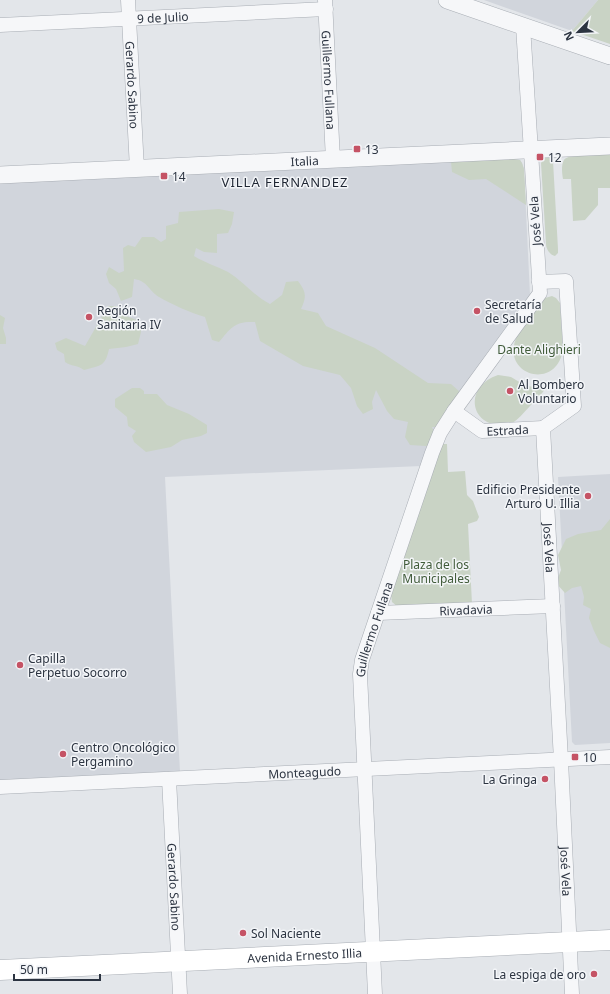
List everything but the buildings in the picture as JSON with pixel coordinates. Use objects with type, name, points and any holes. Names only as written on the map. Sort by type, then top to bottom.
[{"type":"main road","name":"Avenida Ernesto Illia","points":[[0,970],[610,940]]},
{"type":"street","name":"Gerardo Sabino","points":[[128,0],[137,169]]},
{"type":"street","points":[[446,0],[610,56]]},
{"type":"street","name":"9 de Julio","points":[[0,25],[129,19],[325,4]]},
{"type":"street","name":"Guillermo Fullana","points":[[325,4],[333,160]]},
{"type":"street","name":"José Vela","points":[[523,26],[539,282]]},
{"type":"street","name":"Italia","points":[[0,175],[610,146]]},
{"type":"street","points":[[539,282],[566,280],[574,406],[543,428]]},
{"type":"street","name":"Guillermo Fullana","points":[[375,994],[360,674],[362,660],[440,433],[454,411],[540,293],[539,282]]},
{"type":"street","name":"Estrada","points":[[454,411],[482,431],[543,428]]},
{"type":"street","name":"José Vela","points":[[543,428],[562,760],[572,994]]},
{"type":"street","name":"Rivadavia","points":[[378,613],[554,606]]},
{"type":"street","name":"Monteagudo","points":[[0,787],[610,757]]},
{"type":"street","name":"Gerardo Sabino","points":[[169,779],[180,994]]},
{"type":"shaded area","points":[[484,0],[598,0],[572,31]]},
{"type":"shaded area","points":[[513,159],[520,160],[524,169],[530,295],[421,466],[165,477],[180,772],[0,781],[0,183]]},
{"type":"shaded area","points":[[610,474],[610,743],[575,745],[572,742],[558,477]]},
{"type":"green space","points":[[598,0],[610,0],[610,44],[572,31]]},
{"type":"green space","points":[[610,154],[610,188],[598,188],[598,205],[585,220],[573,221],[571,179],[563,179],[562,167],[564,160],[578,155]]},
{"type":"green space","points":[[545,157],[549,157],[553,161],[558,249],[558,253],[555,256],[550,253],[546,246],[541,163]]},
{"type":"green space","points":[[513,159],[520,160],[524,169],[526,205],[486,179],[469,180],[452,172],[451,162]]},
{"type":"green space","points":[[219,209],[234,212],[232,224],[228,233],[217,234],[217,253],[204,252],[196,248],[194,256],[228,272],[264,301],[270,304],[282,295],[286,282],[298,281],[305,294],[301,309],[318,313],[326,326],[375,348],[428,383],[451,384],[460,392],[440,427],[432,427],[435,435],[431,445],[410,445],[405,437],[408,422],[394,419],[387,411],[376,390],[372,402],[373,409],[363,414],[357,406],[351,388],[340,375],[303,366],[260,341],[255,322],[242,323],[234,326],[219,342],[212,340],[205,317],[187,311],[164,300],[139,280],[134,279],[132,297],[121,301],[116,289],[109,283],[106,274],[109,267],[119,273],[124,271],[123,248],[128,245],[135,247],[142,237],[154,237],[161,242],[166,239],[166,226],[178,223],[179,212]]},
{"type":"green space","name":"Dante Alighieri","points":[[552,296],[560,303],[563,350],[558,363],[550,371],[541,374],[531,373],[522,369],[516,361],[514,350],[517,336],[542,301],[545,298]]},
{"type":"green space","points":[[108,306],[117,306],[121,314],[139,321],[141,332],[138,344],[109,349],[104,362],[95,367],[84,370],[65,362],[64,354],[57,350],[55,343],[66,338],[85,346]]},
{"type":"green space","points":[[0,315],[5,318],[3,328],[6,344],[0,344]]},
{"type":"green space","points":[[498,375],[511,377],[526,386],[546,388],[515,421],[509,424],[496,425],[486,422],[479,415],[475,407],[475,398],[478,389],[486,381]]},
{"type":"green space","points":[[132,388],[140,388],[144,391],[144,394],[157,394],[167,405],[189,414],[207,425],[207,433],[201,436],[182,440],[171,447],[146,452],[134,442],[132,436],[136,431],[128,426],[127,417],[115,407],[115,399]]},
{"type":"green space","name":"Plaza de los Municipales","points":[[442,444],[447,444],[448,472],[465,471],[467,495],[473,501],[479,517],[477,521],[468,524],[472,604],[398,607],[392,602],[391,595]]},
{"type":"green space","points":[[610,519],[610,648],[600,643],[594,631],[589,618],[591,609],[583,605],[584,597],[581,586],[572,588],[565,593],[556,583],[561,570],[558,555],[566,539],[578,534],[601,530]]},
{"type":"place","name":"13","points":[[357,149]]},
{"type":"place","name":"12","points":[[540,157]]},
{"type":"place","name":"14","points":[[164,176]]},
{"type":"place","name":"Secretaría de Salud","points":[[477,311]]},
{"type":"place","name":"Región Sanitaria IV","points":[[89,317]]},
{"type":"place","name":"Al Bombero Voluntario","points":[[510,391]]},
{"type":"place","name":"Edificio Presidente Arturo U. Illia","points":[[588,496]]},
{"type":"place","name":"Capilla Perpetuo Socorro","points":[[20,665]]},
{"type":"place","name":"Centro Oncológico Pergamino","points":[[63,754]]},
{"type":"place","name":"10","points":[[575,757]]},
{"type":"place","name":"La Gringa","points":[[545,779]]},
{"type":"place","name":"Sol Naciente","points":[[243,933]]},
{"type":"place","name":"La espiga de oro","points":[[594,974]]},
{"type":"district","name":"VILLA FERNANDEZ","points":[[285,182]]}]
